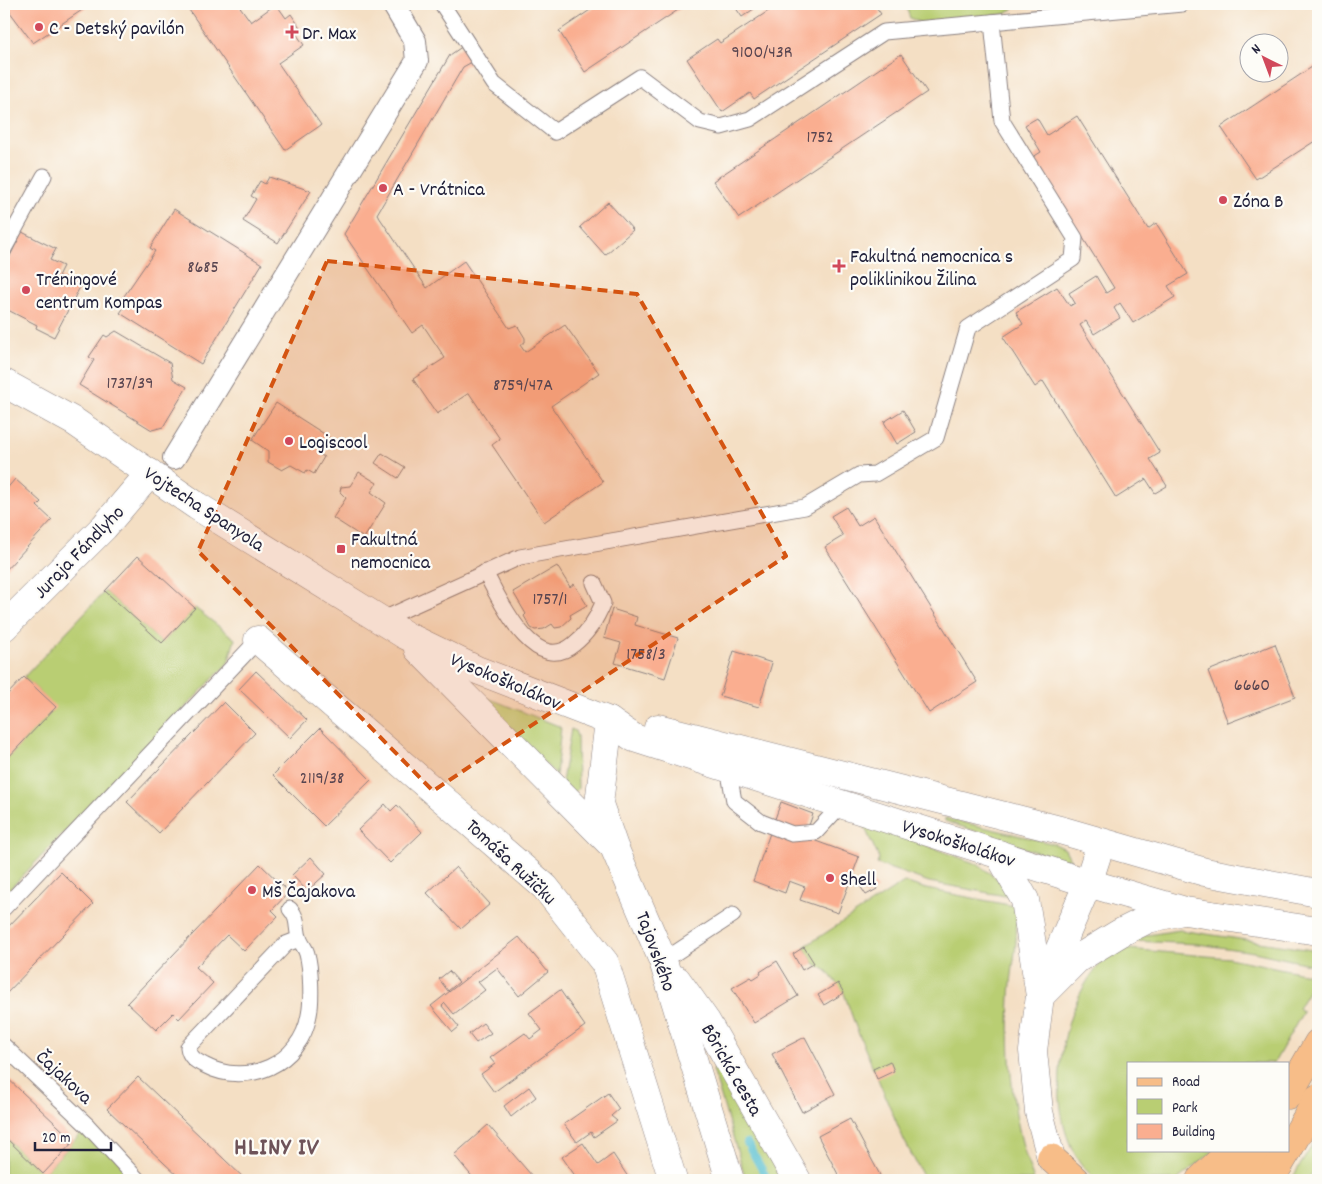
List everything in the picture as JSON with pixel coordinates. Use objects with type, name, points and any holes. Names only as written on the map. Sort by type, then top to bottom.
[{"type":"main road","points":[[1290,1079],[1317,1045]]},
{"type":"main road","points":[[1290,1092],[1317,1045]]},
{"type":"main road","points":[[1290,1147],[1318,1098]]},
{"type":"main road","points":[[1200,1180],[1230,1152]]},
{"type":"main road","points":[[1239,1180],[1255,1152]]},
{"type":"main road","points":[[1270,1180],[1287,1152]]},
{"type":"main road","points":[[1054,1169],[1076,1180]]},
{"type":"street","points":[[174,458],[417,61],[415,40],[393,4]]},
{"type":"street","name":"Vojtecha Spanyola","points":[[4,383],[75,422],[197,506],[405,635]]},
{"type":"street","name":"Juraja Fándlyho","points":[[4,628],[104,527],[150,472]]},
{"type":"street","points":[[405,635],[614,847]]},
{"type":"street","name":"Vysokoškolákov","points":[[405,635],[477,670],[609,721],[634,738],[1088,883],[1184,911],[1318,931]]},
{"type":"street","name":"Tomáša Ružičku","points":[[258,640],[545,887],[605,962],[673,1180]]},
{"type":"street","name":"Vysokoškolákov","points":[[609,721],[650,726],[1101,843],[1205,872],[1318,893]]},
{"type":"street","name":"Tajovského","points":[[609,721],[600,804],[614,847],[663,961],[730,1180]]},
{"type":"street","points":[[1054,1169],[1038,1112],[1033,1051],[1040,996],[1088,883],[1101,843]]},
{"type":"street","points":[[999,854],[1025,900],[1040,996]]},
{"type":"street","points":[[1040,996],[1077,960],[1120,933],[1148,919],[1184,911]]},
{"type":"street","name":"Bôrická cesta","points":[[663,961],[706,1021],[797,1180]]},
{"type":"lane","points":[[442,4],[494,84],[555,132],[640,77],[700,122],[722,127],[750,119],[884,32],[1182,4]]},
{"type":"lane","points":[[381,620],[520,557],[805,507],[859,474],[874,474],[936,438],[968,328],[1073,258],[1075,238],[1002,121],[992,22]]},
{"type":"lane","points":[[4,249],[44,176]]},
{"type":"lane","points":[[485,572],[520,632],[528,641],[549,651],[560,652],[570,648],[593,622],[602,603],[594,583]]},
{"type":"lane","points":[[4,908],[258,640]]},
{"type":"lane","points":[[728,768],[734,801],[761,822],[792,834],[816,832],[842,804]]},
{"type":"lane","points":[[290,909],[298,922],[299,939],[307,953],[310,1014],[306,1028],[289,1054],[262,1071],[245,1075],[227,1075],[195,1060],[188,1052],[188,1046],[286,944],[299,939]]},
{"type":"lane","points":[[663,961],[732,915]]},
{"type":"lane","name":"Čajakova","points":[[4,1046],[88,1126],[138,1180]]},
{"type":"highlighted area","points":[[327,261],[637,294],[786,556],[433,791],[198,551]]},
{"type":"green space","points":[[905,4],[1019,4],[1006,14],[921,23],[910,18]]},
{"type":"green space","points":[[105,591],[162,643],[195,608],[235,639],[228,663],[4,895],[4,762],[55,707],[24,677]]},
{"type":"green space","points":[[488,698],[561,727],[556,775],[482,699]]},
{"type":"green space","points":[[571,729],[575,731],[577,736],[578,789],[574,792],[562,782]]},
{"type":"green space","points":[[945,818],[1055,844],[1065,849],[1070,859],[1066,861],[1051,857],[945,821]]},
{"type":"green space","points":[[870,825],[977,864],[998,879],[1011,897],[929,882],[877,864],[879,858],[864,826]]},
{"type":"green space","points":[[904,882],[926,889],[1014,906],[1016,929],[1009,1020],[1010,1067],[1016,1113],[1034,1180],[925,1180],[904,1140],[857,1030],[844,993],[827,971],[814,963],[804,947]]},
{"type":"green space","points":[[1180,930],[1318,951],[1318,966],[1254,952],[1198,944],[1133,941],[1147,935]]},
{"type":"green space","points":[[1128,949],[1229,958],[1318,976],[1298,1008],[1303,1012],[1275,1062],[1127,1062],[1127,1152],[1212,1152],[1177,1180],[1097,1180],[1081,1163],[1069,1142],[1062,1118],[1060,1092],[1061,1065],[1071,1015],[1084,986],[1099,965],[1119,951]]},
{"type":"green space","points":[[717,1067],[783,1180],[746,1180],[713,1070]]},
{"type":"green space","points":[[88,1126],[138,1180],[4,1180],[4,1136],[43,1174]]},
{"type":"green space","points":[[1318,1136],[1318,1166],[1307,1180],[1291,1180]]},
{"type":"building","name":"C - Detský pavilón","points":[[4,4],[91,4],[33,43]]},
{"type":"building","points":[[185,4],[238,4],[251,22],[276,4],[286,18],[291,14],[301,29],[295,32],[304,45],[278,63],[321,125],[285,150]]},
{"type":"building","points":[[599,4],[687,4],[585,72],[559,31]]},
{"type":"building","points":[[733,4],[761,4],[742,17]]},
{"type":"building","points":[[779,4],[874,4],[881,14],[754,99],[750,93],[722,112],[687,59],[717,39],[720,43]]},
{"type":"building","points":[[463,46],[472,62],[463,67],[377,214],[427,288],[464,261],[509,328],[517,325],[525,338],[525,342],[520,345],[525,352],[565,325],[599,373],[551,406],[603,482],[544,522],[492,445],[500,439],[469,393],[437,414],[413,379],[445,358],[423,325],[412,333],[344,234],[450,55]]},
{"type":"building","points":[[901,54],[927,92],[739,218],[713,181]]},
{"type":"building","points":[[1318,63],[1318,139],[1256,179],[1221,127]]},
{"type":"building","points":[[1077,116],[1148,229],[1156,223],[1188,274],[1168,286],[1175,297],[1133,323],[1120,303],[1114,308],[1120,318],[1094,334],[1086,321],[1080,325],[1160,453],[1150,459],[1167,486],[1155,493],[1146,479],[1116,498],[1043,381],[1035,387],[1003,337],[1023,324],[1016,312],[1057,287],[1070,306],[1075,303],[1069,293],[1096,276],[1106,293],[1114,288],[1033,157],[1041,152],[1025,125],[1037,118],[1047,135]]},
{"type":"building","points":[[269,177],[311,191],[278,243],[243,221],[256,199],[251,196],[260,181],[265,184]]},
{"type":"building","points":[[608,202],[633,230],[605,255],[580,227]]},
{"type":"building","points":[[174,209],[262,264],[201,364],[120,313],[128,302],[122,299],[155,251],[150,248]]},
{"type":"building","points":[[22,232],[56,249],[50,260],[63,266],[58,276],[80,287],[54,337],[36,328],[37,325],[4,308],[4,268]]},
{"type":"building","points":[[116,331],[170,363],[173,379],[187,387],[163,427],[152,430],[79,385],[94,360],[89,357],[104,335],[107,337]]},
{"type":"building","points":[[276,403],[329,437],[319,454],[324,457],[314,474],[307,470],[305,473],[291,465],[282,470],[268,462],[268,451],[252,440]]},
{"type":"building","points":[[903,410],[916,432],[897,444],[884,422]]},
{"type":"building","points":[[382,453],[405,467],[398,478],[375,463]]},
{"type":"building","points":[[359,472],[377,483],[371,492],[386,503],[364,538],[333,518],[346,498],[340,492],[341,487],[350,486]]},
{"type":"building","points":[[15,479],[41,502],[37,506],[52,520],[4,572],[4,492]]},
{"type":"building","points":[[846,507],[858,526],[874,516],[977,682],[929,713],[825,547],[843,536],[831,516]]},
{"type":"building","points":[[138,556],[195,608],[162,643],[105,591]]},
{"type":"building","points":[[557,566],[570,587],[574,584],[587,605],[570,615],[571,618],[561,627],[555,628],[552,624],[544,629],[535,630],[531,628],[524,616],[526,614],[513,592]]},
{"type":"building","points":[[612,609],[637,617],[635,625],[678,638],[665,678],[615,663],[621,643],[604,638]]},
{"type":"building","points":[[1275,644],[1295,697],[1228,723],[1208,671]]},
{"type":"building","points":[[734,651],[772,663],[759,707],[720,696]]},
{"type":"building","points":[[256,671],[307,720],[290,738],[239,689]]},
{"type":"building","points":[[24,677],[56,707],[4,762],[4,698]]},
{"type":"building","points":[[224,702],[255,733],[159,833],[127,802]]},
{"type":"building","points":[[320,728],[371,780],[324,826],[273,775]]},
{"type":"building","points":[[781,802],[813,814],[805,837],[859,857],[838,913],[800,900],[805,887],[789,881],[785,893],[753,881]]},
{"type":"building","points":[[385,804],[391,811],[397,805],[422,832],[390,863],[358,830]]},
{"type":"building","points":[[311,857],[326,874],[307,891],[292,875]]},
{"type":"building","points":[[260,864],[289,892],[272,910],[278,916],[244,951],[227,935],[196,967],[213,983],[179,1019],[173,1013],[156,1030],[127,1003]]},
{"type":"building","points":[[456,867],[490,904],[461,929],[427,893]]},
{"type":"building","points":[[61,872],[93,904],[4,996],[4,931]]},
{"type":"building","points":[[871,880],[877,889],[866,895],[860,886]]},
{"type":"building","points":[[519,937],[548,972],[519,996],[497,968],[478,982],[485,990],[454,1014],[445,1003],[442,1006],[459,1027],[453,1032],[431,1006]]},
{"type":"building","points":[[804,947],[814,963],[802,970],[793,954]]},
{"type":"building","points":[[777,961],[798,996],[754,1023],[732,988],[751,977],[753,979]]},
{"type":"building","points":[[449,971],[459,982],[448,991],[439,979]]},
{"type":"building","points":[[838,983],[844,993],[824,1005],[818,995]]},
{"type":"building","points":[[560,990],[585,1026],[494,1092],[481,1074],[495,1064],[490,1058],[525,1033],[530,1039],[542,1030],[529,1013]]},
{"type":"building","points":[[483,1023],[491,1033],[476,1043],[469,1034]]},
{"type":"building","points":[[805,1037],[835,1094],[802,1112],[772,1054]]},
{"type":"building","points":[[890,1061],[894,1071],[877,1079],[873,1069]]},
{"type":"building","points":[[4,1075],[74,1141],[43,1174],[4,1136]]},
{"type":"building","points":[[138,1077],[246,1180],[182,1180],[107,1109]]},
{"type":"building","points":[[529,1087],[536,1097],[511,1117],[504,1106]]},
{"type":"building","points":[[608,1093],[619,1109],[611,1116],[617,1121],[594,1137],[591,1132],[577,1142],[564,1124]]},
{"type":"building","points":[[850,1119],[880,1175],[870,1180],[841,1180],[818,1136]]},
{"type":"building","points":[[488,1125],[532,1176],[527,1180],[475,1180],[454,1155]]},
{"type":"building","points":[[583,1143],[598,1165],[613,1154],[630,1180],[578,1180],[562,1157]]},
{"type":"waterway","points":[[747,1143],[768,1180]]},
{"type":"place","name":"C - Detský pavilón","points":[[39,27]]},
{"type":"place","name":"Dr. Max","points":[[292,32]]},
{"type":"place","name":"A - Vrátnica","points":[[383,188]]},
{"type":"place","name":"Zóna B","points":[[1223,200]]},
{"type":"place","name":"Fakultná nemocnica s poliklinikou Žilina","points":[[839,266]]},
{"type":"place","name":"Tréningové centrum Kompas","points":[[26,290]]},
{"type":"place","name":"Logiscool","points":[[289,441]]},
{"type":"place","name":"Fakultná nemocnica","points":[[341,549]]},
{"type":"place","name":"Shell","points":[[830,878]]},
{"type":"place","name":"MŠ Čajakova","points":[[252,890]]},
{"type":"district","name":"HLINY IV","points":[[277,1145]]}]
